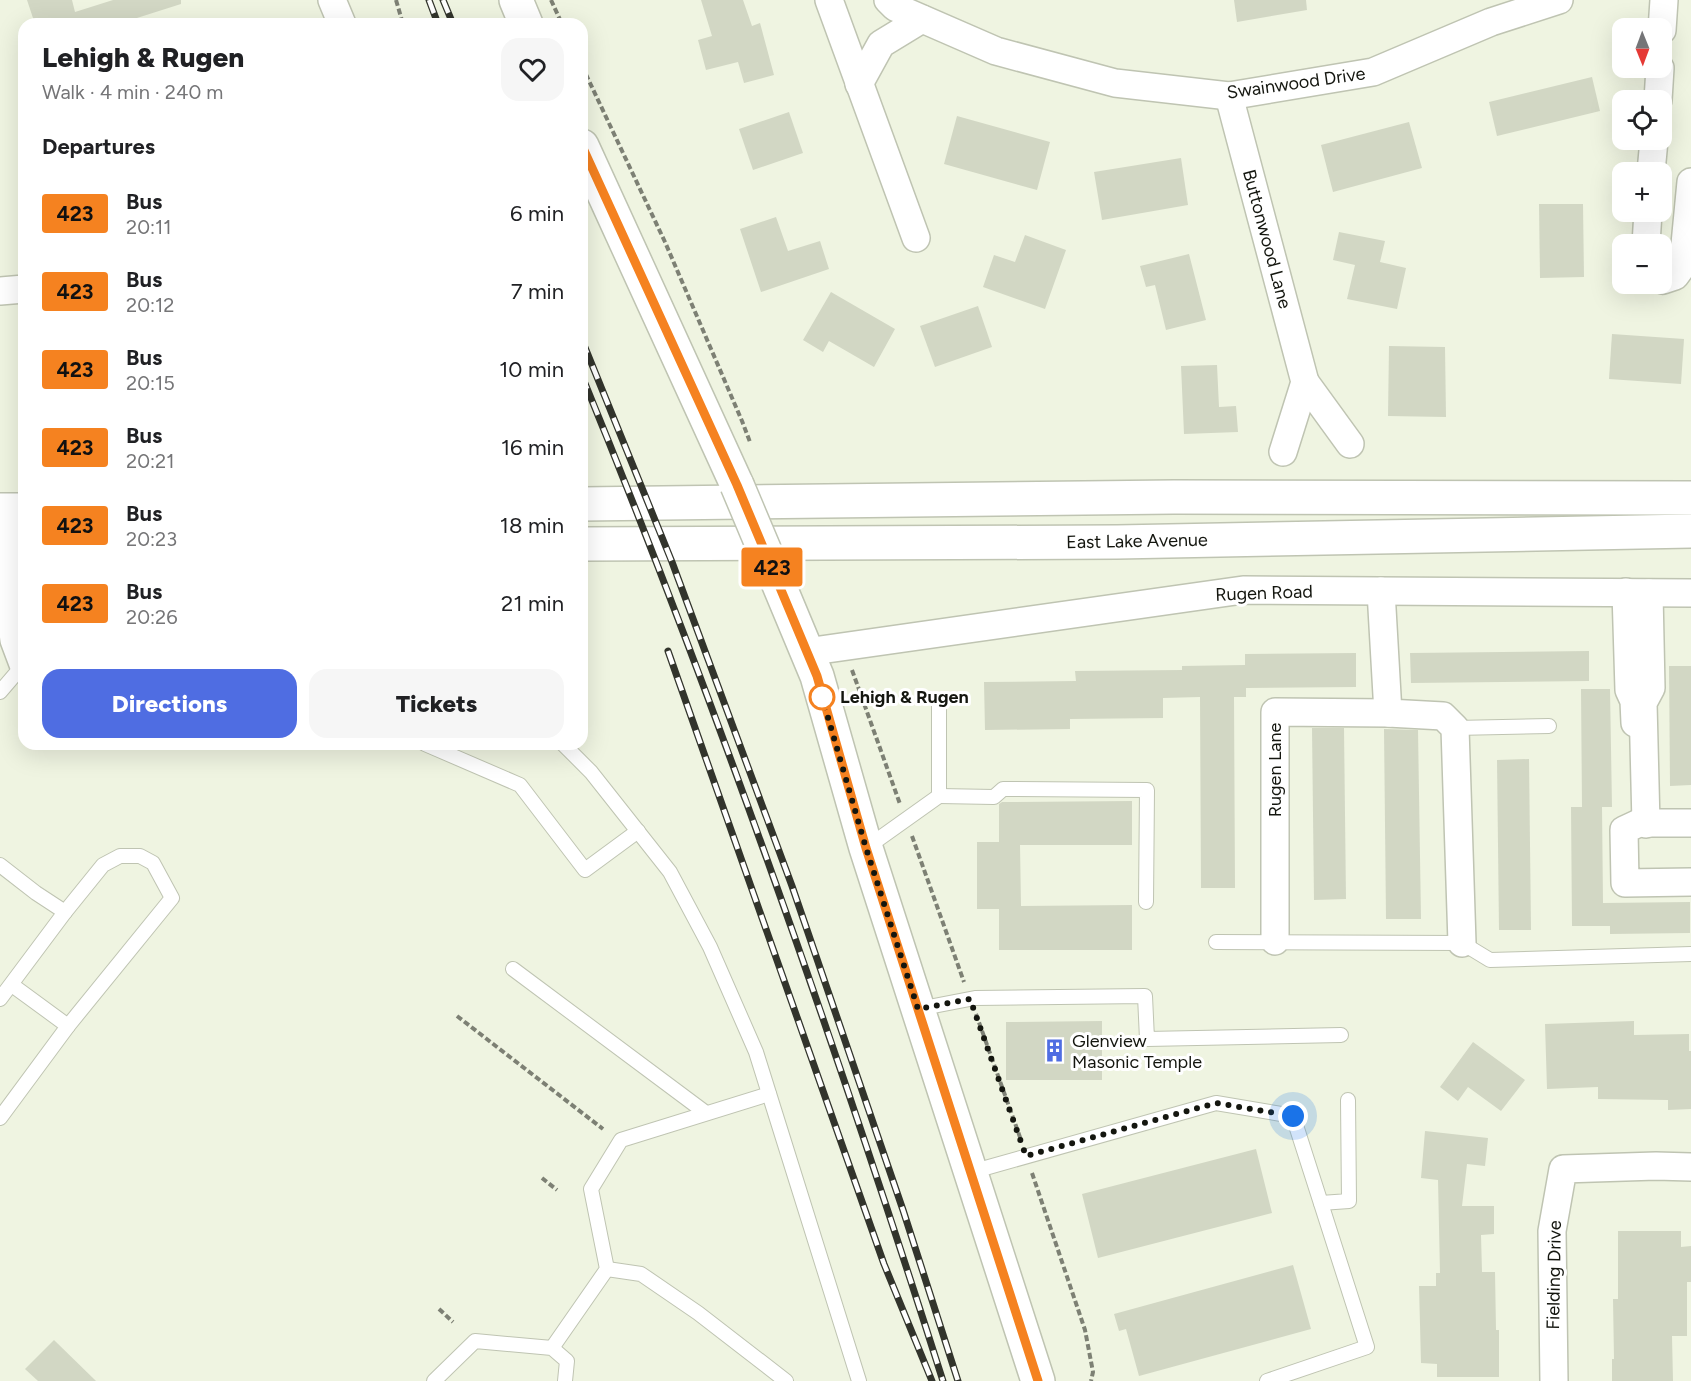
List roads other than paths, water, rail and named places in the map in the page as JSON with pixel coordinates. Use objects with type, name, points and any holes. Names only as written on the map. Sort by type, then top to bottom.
[{"type":"main road","points":[[516,0],[524,18]]},
{"type":"main road","points":[[588,159],[737,485],[817,676],[866,848],[1038,1381]]},
{"type":"main road","points":[[588,504],[1174,497],[1691,498]]},
{"type":"main road","name":"East Lake Avenue","points":[[588,544],[1105,542],[1691,531]]},
{"type":"street","points":[[829,0],[916,238]]},
{"type":"street","name":"Swainwood Drive","points":[[888,0],[895,7],[996,51],[1115,83],[1229,96],[1373,72],[1491,22],[1559,0]]},
{"type":"street","points":[[1663,18],[1664,0]]},
{"type":"street","points":[[859,84],[880,44],[922,19]]},
{"type":"street","name":"Buttonwood Lane","points":[[1229,96],[1305,382],[1350,444]]},
{"type":"street","points":[[1672,277],[1683,265],[1691,182]]},
{"type":"street","points":[[0,291],[18,290]]},
{"type":"street","points":[[1283,452],[1305,382]]},
{"type":"street","points":[[11,510],[11,618],[18,651]]},
{"type":"street","name":"Rugen Road","points":[[806,652],[1244,590],[1691,593]]},
{"type":"street","points":[[1381,591],[1388,713]]},
{"type":"street","points":[[1638,593],[1629,690],[1635,701],[1642,824]]},
{"type":"street","name":"Rugen Lane","points":[[1275,941],[1275,712],[1443,716],[1455,728]]},
{"type":"street","points":[[1455,728],[1462,943]]},
{"type":"street","points":[[1691,823],[1642,824],[1624,830],[1625,883],[1691,882]]},
{"type":"street","name":"Fielding Drive","points":[[1554,1381],[1552,1231],[1563,1169],[1691,1167]]},
{"type":"lane","points":[[0,692],[18,670]]},
{"type":"lane","points":[[939,701],[939,796]]},
{"type":"lane","points":[[1455,728],[1549,726]]},
{"type":"lane","points":[[439,750],[520,785],[585,870],[638,831]]},
{"type":"lane","points":[[569,750],[591,772],[670,872],[710,947],[756,1052],[859,1381]]},
{"type":"lane","points":[[866,848],[939,796],[994,797],[1003,789],[1147,790],[1146,902]]},
{"type":"lane","points":[[0,999],[103,865],[120,856],[140,856],[153,862],[172,898],[68,1026],[0,1118]]},
{"type":"lane","points":[[0,866],[65,912]]},
{"type":"lane","points":[[1216,942],[1462,943],[1490,960],[1691,954]]},
{"type":"lane","points":[[513,969],[706,1113]]},
{"type":"lane","points":[[12,985],[68,1026]]},
{"type":"lane","points":[[918,1009],[970,999],[1145,996],[1147,1039],[1341,1035]]},
{"type":"lane","points":[[552,1348],[607,1269],[591,1189],[621,1140],[769,1094]]},
{"type":"lane","points":[[1321,1203],[1349,1202],[1348,1100]]},
{"type":"lane","points":[[971,1172],[1216,1103],[1293,1116],[1367,1347],[1267,1381]]},
{"type":"lane","points":[[607,1269],[641,1274],[698,1313],[786,1381]]},
{"type":"lane","points":[[434,1381],[475,1341],[552,1348],[567,1361],[565,1381]]},
{"type":"railway","points":[[429,0],[436,18]]},
{"type":"railway","points":[[443,0],[450,18]]},
{"type":"railway","points":[[588,355],[672,562],[792,886],[903,1210],[958,1381]]},
{"type":"railway","points":[[588,391],[680,624],[773,875],[860,1127],[943,1381]]},
{"type":"railway","points":[[668,651],[884,1264],[932,1381]]},
{"type":"place","name":"Lehigh & Rugen","points":[[822,697]]},
{"type":"place","name":"Glenview Masonic Temple","points":[[1054,1051]]}]
